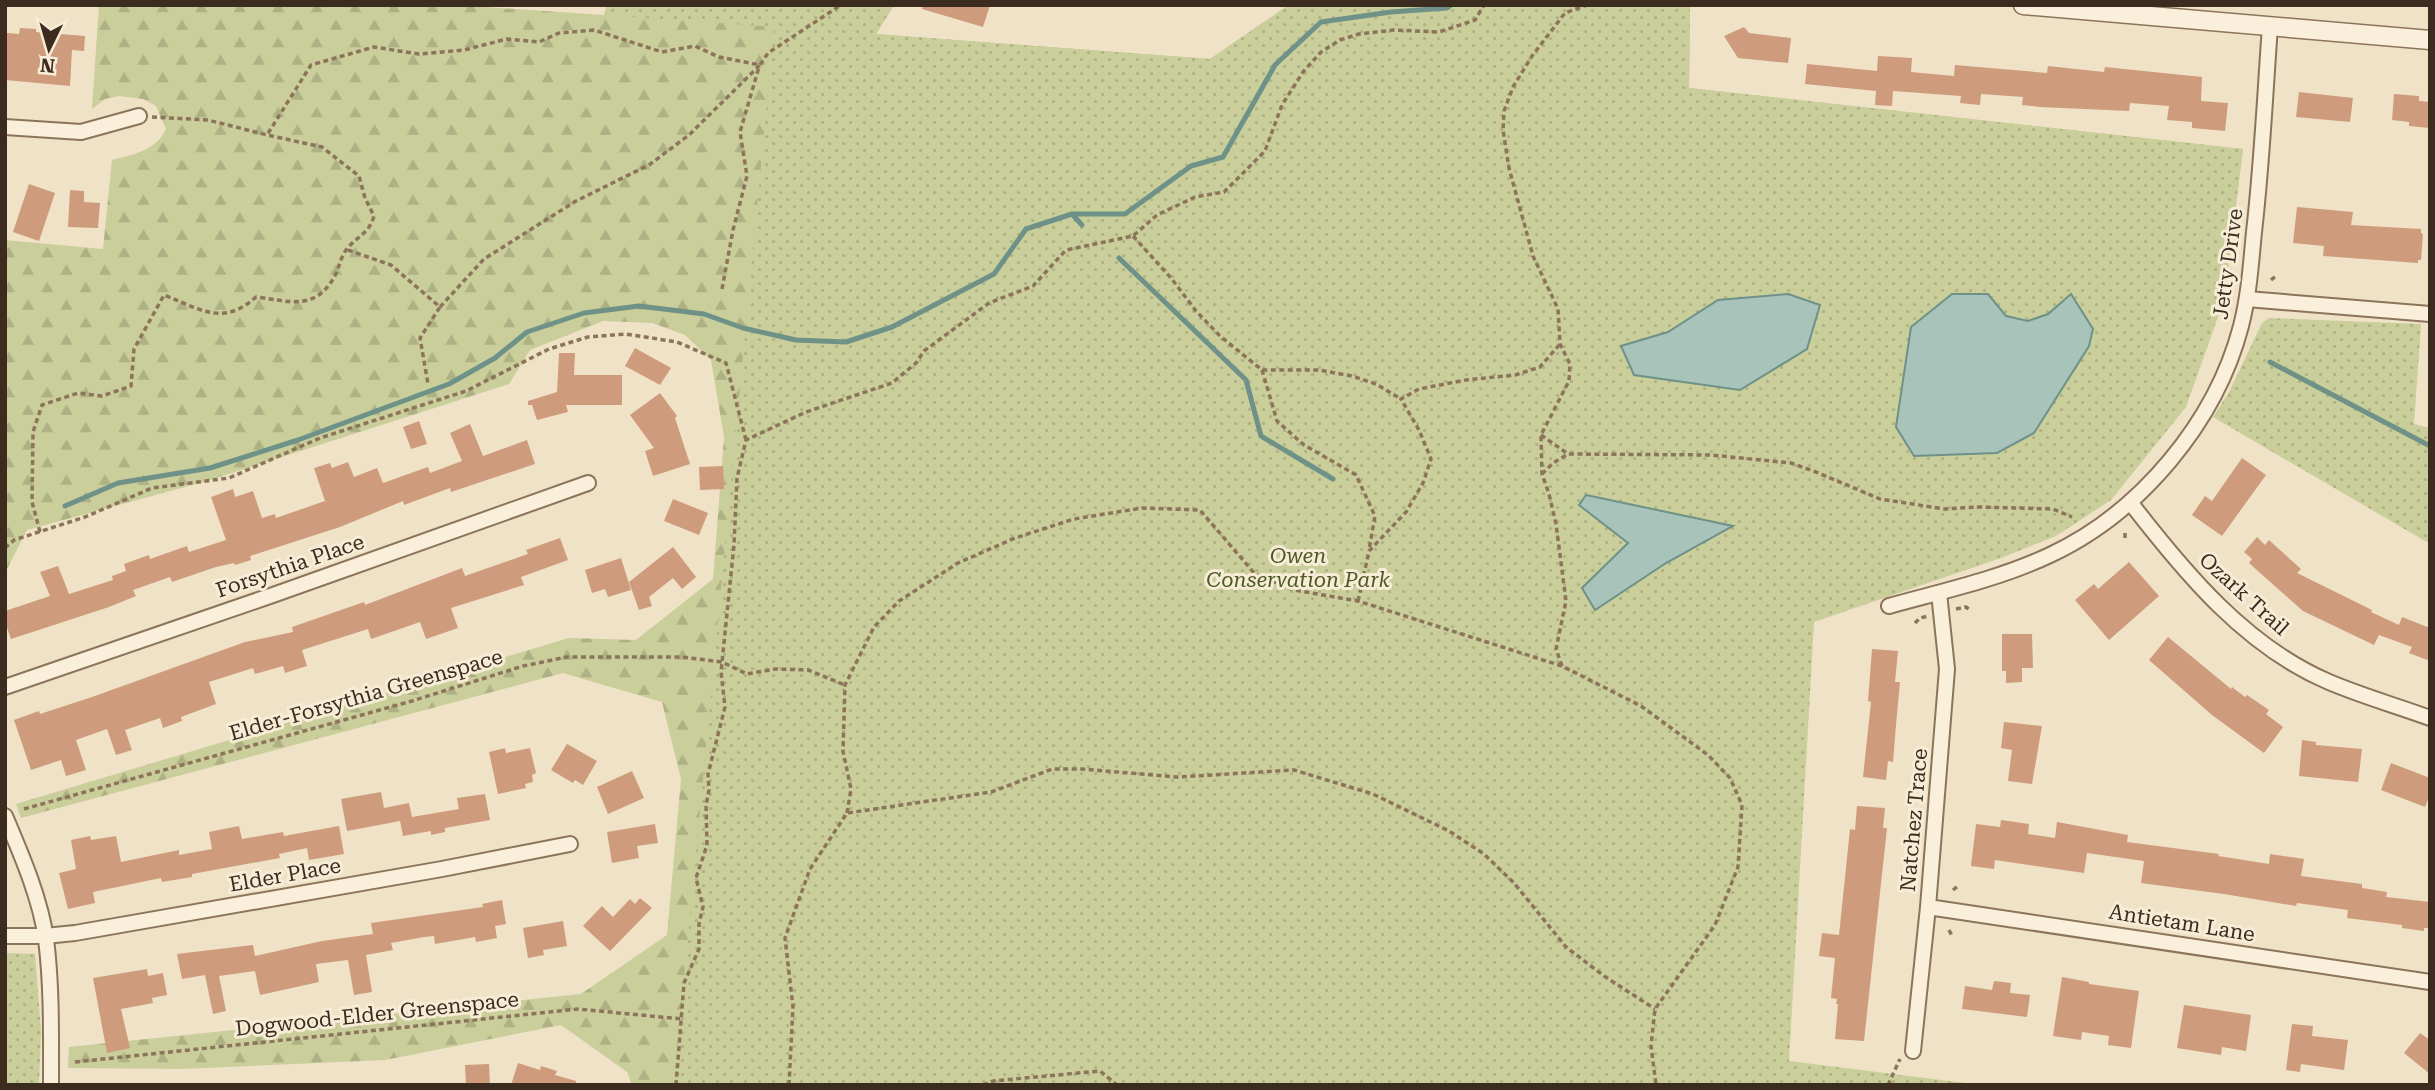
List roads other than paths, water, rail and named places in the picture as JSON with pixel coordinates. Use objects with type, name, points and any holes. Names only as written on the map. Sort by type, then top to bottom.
[{"type":"street","points":[[2023,5],[2430,40]]},
{"type":"street","name":"Jetty Drive","points":[[1889,606],[1983,581],[2050,555],[2086,535],[2130,502],[2184,442],[2201,416],[2230,358],[2247,299],[2260,181],[2270,26]]},
{"type":"street","points":[[5,127],[81,132],[139,116]]},
{"type":"street","points":[[2247,299],[2430,314]]},
{"type":"street","name":"Forsythia Place","points":[[5,687],[589,483]]},
{"type":"street","name":"Ozark Trail","points":[[2130,502],[2185,570],[2256,639],[2328,682],[2430,718]]},
{"type":"street","name":"Natchez Trace","points":[[1913,1051],[1928,907],[1947,669],[1939,593]]},
{"type":"street","points":[[5,816],[34,894],[45,936],[51,1085]]},
{"type":"street","name":"Elder Place","points":[[5,936],[45,936],[442,869],[570,844]]},
{"type":"street","name":"Antietam Lane","points":[[1928,907],[2430,982]]},
{"type":"water","points":[[1788,294],[1820,305],[1807,349],[1740,390],[1634,375],[1621,346],[1668,332],[1718,300]]},
{"type":"water","points":[[1952,294],[1988,294],[2006,316],[2028,321],[2048,314],[2071,294],[2093,329],[2089,346],[2034,433],[1997,453],[1914,456],[1896,427],[1911,327]]},
{"type":"water","points":[[1586,495],[1733,526],[1666,563],[1595,610],[1582,588],[1628,543],[1579,505]]},
{"type":"waterway","points":[[65,506],[118,483],[210,468],[298,440],[449,384],[495,358],[527,332],[584,313],[639,306],[704,314],[743,328],[796,340],[846,342],[892,327],[994,274],[1026,229],[1072,214],[1125,214],[1191,166],[1223,157],[1275,65],[1321,22],[1391,12],[1447,8],[1451,5]]},
{"type":"waterway","points":[[1072,214],[1082,225]]},
{"type":"waterway","points":[[1119,258],[1246,380],[1261,436],[1333,479]]},
{"type":"waterway","points":[[2270,362],[2430,446]]},
{"type":"park label","name":"Owen Conservation Park","points":[[1298,568]]}]
